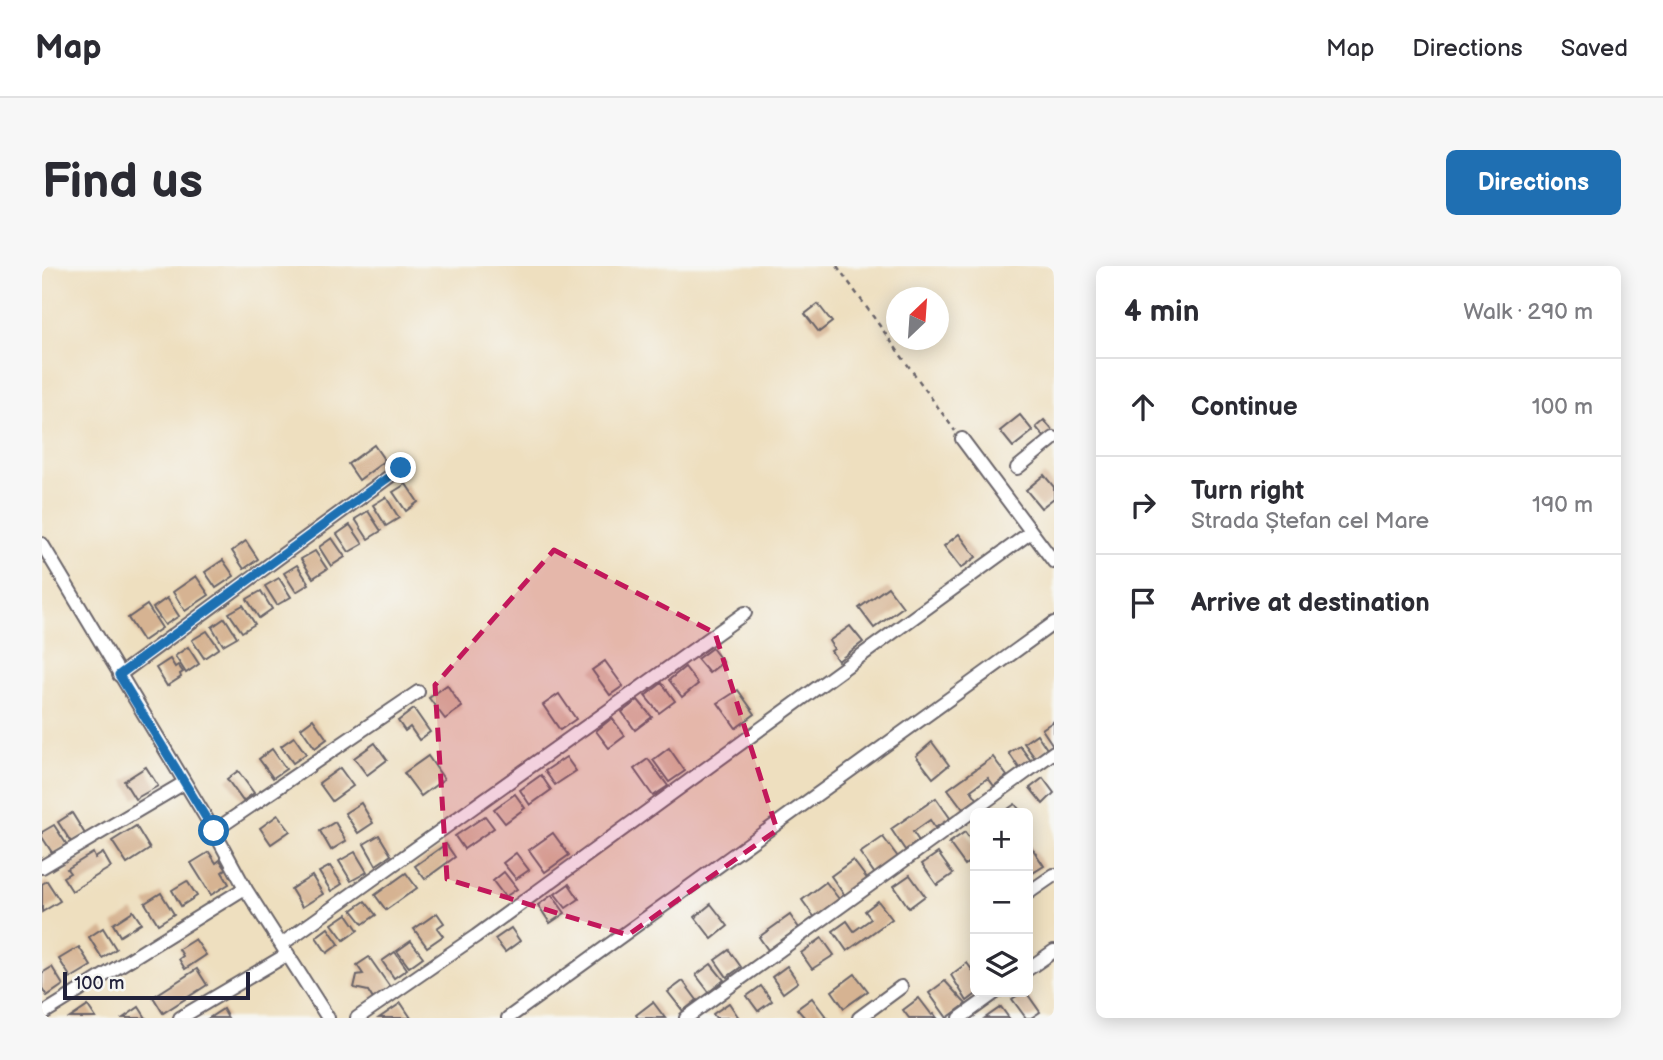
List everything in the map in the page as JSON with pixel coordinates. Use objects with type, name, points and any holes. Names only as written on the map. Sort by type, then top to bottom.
[{"type":"street","points":[[1017,468],[1054,438]]},
{"type":"street","points":[[962,439],[1054,562]]},
{"type":"street","points":[[119,675],[401,468]]},
{"type":"street","points":[[358,1018],[476,936],[1031,532]]},
{"type":"street","points":[[42,544],[214,831],[245,888],[328,1018]]},
{"type":"street","points":[[180,1018],[285,949],[745,613]]},
{"type":"street","points":[[508,1018],[1054,624]]},
{"type":"street","points":[[214,831],[418,692]]},
{"type":"street","points":[[686,1018],[1054,752]]},
{"type":"street","points":[[42,867],[184,783]]},
{"type":"street","points":[[1033,890],[1054,875]]},
{"type":"street","points":[[42,1014],[245,888]]},
{"type":"street","points":[[1033,966],[1054,951]]},
{"type":"street","points":[[859,1018],[901,987]]},
{"type":"street","points":[[960,1018],[989,997]]},
{"type":"path","points":[[837,266],[934,404],[962,439]]},
{"type":"highlighted area","points":[[554,550],[715,633],[777,830],[628,935],[447,879],[435,685]]},
{"type":"building","points":[[818,304],[832,322],[819,332],[805,314]]},
{"type":"building","points":[[1020,415],[1033,431],[1013,447],[1000,431]]},
{"type":"building","points":[[1044,420],[1053,431],[1045,438],[1036,427]]},
{"type":"building","points":[[374,445],[385,461],[359,480],[348,464]]},
{"type":"building","points":[[1044,475],[1054,487],[1054,498],[1041,508],[1026,490]]},
{"type":"building","points":[[406,484],[418,502],[406,511],[393,492]]},
{"type":"building","points":[[386,497],[399,518],[386,526],[373,505]]},
{"type":"building","points":[[368,511],[381,531],[368,539],[355,519]]},
{"type":"building","points":[[350,525],[363,544],[349,552],[337,534]]},
{"type":"building","points":[[959,534],[976,557],[961,568],[944,546]]},
{"type":"building","points":[[332,538],[345,557],[331,566],[319,547]]},
{"type":"building","points":[[246,541],[258,559],[244,569],[232,551]]},
{"type":"building","points":[[315,551],[327,569],[313,578],[301,559]]},
{"type":"building","points":[[223,560],[234,576],[216,588],[205,572]]},
{"type":"building","points":[[297,565],[309,584],[296,592],[284,573]]},
{"type":"building","points":[[196,576],[209,595],[185,611],[173,592]]},
{"type":"building","points":[[279,578],[291,597],[277,605],[265,586]]},
{"type":"building","points":[[888,587],[903,607],[874,628],[859,608]]},
{"type":"building","points":[[261,591],[272,609],[259,618],[247,599]]},
{"type":"building","points":[[167,598],[179,616],[165,625],[153,608]]},
{"type":"building","points":[[147,605],[162,628],[143,641],[128,618]]},
{"type":"building","points":[[243,605],[255,624],[242,632],[229,613]]},
{"type":"building","points":[[225,618],[237,637],[223,645],[212,627]]},
{"type":"building","points":[[850,626],[863,642],[838,661],[831,651],[834,649],[829,641]]},
{"type":"building","points":[[207,631],[219,648],[204,658],[192,640]]},
{"type":"building","points":[[188,647],[199,664],[186,673],[175,656]]},
{"type":"building","points":[[712,648],[723,662],[709,673],[697,659]]},
{"type":"building","points":[[170,659],[175,667],[178,665],[183,672],[181,677],[167,686],[156,668]]},
{"type":"building","points":[[605,661],[623,686],[610,695],[592,670]]},
{"type":"building","points":[[685,667],[698,684],[682,697],[669,680]]},
{"type":"building","points":[[662,683],[675,701],[659,713],[645,696]]},
{"type":"building","points":[[447,685],[462,707],[445,719],[429,698]]},
{"type":"building","points":[[738,690],[755,714],[736,728],[718,703]]},
{"type":"building","points":[[559,694],[576,719],[560,730],[543,705]]},
{"type":"building","points":[[638,700],[652,717],[635,730],[622,712]]},
{"type":"building","points":[[414,709],[430,732],[419,740],[410,727],[405,731],[398,721]]},
{"type":"building","points":[[612,718],[625,736],[609,748],[596,731]]},
{"type":"building","points":[[313,719],[327,739],[315,748],[301,728]]},
{"type":"building","points":[[1054,721],[1054,747],[1042,729]]},
{"type":"building","points":[[1037,734],[1047,749],[1035,758],[1024,743]]},
{"type":"building","points":[[294,737],[306,754],[293,763],[281,746]]},
{"type":"building","points":[[932,742],[949,765],[933,778],[916,756]]},
{"type":"building","points":[[375,743],[387,760],[367,775],[354,758]]},
{"type":"building","points":[[1020,746],[1031,761],[1019,768],[1009,753]]},
{"type":"building","points":[[669,748],[685,771],[669,782],[653,760]]},
{"type":"building","points":[[272,749],[286,769],[273,778],[259,759]]},
{"type":"building","points":[[428,756],[444,779],[421,796],[404,773]]},
{"type":"building","points":[[566,757],[576,771],[555,785],[545,771]]},
{"type":"building","points":[[993,757],[1007,776],[994,786],[988,778],[971,790],[977,799],[963,809],[948,789]]},
{"type":"building","points":[[648,759],[668,786],[653,796],[634,769]]},
{"type":"building","points":[[146,767],[158,786],[135,799],[124,781]]},
{"type":"building","points":[[340,768],[353,786],[332,801],[319,783]]},
{"type":"building","points":[[238,771],[254,793],[243,801],[227,779]]},
{"type":"building","points":[[541,775],[551,790],[530,805],[520,790]]},
{"type":"building","points":[[1043,778],[1054,793],[1043,804],[1030,788]]},
{"type":"building","points":[[515,794],[525,808],[505,823],[494,809]]},
{"type":"building","points":[[936,798],[950,818],[935,828],[930,820],[913,832],[919,841],[905,850],[891,829]]},
{"type":"building","points":[[361,803],[373,823],[358,833],[345,813]]},
{"type":"building","points":[[72,813],[85,834],[71,842],[58,822]]},
{"type":"building","points":[[278,815],[290,831],[271,844],[260,828]]},
{"type":"building","points":[[485,816],[494,828],[464,849],[455,836]]},
{"type":"building","points":[[335,822],[346,841],[331,850],[320,831]]},
{"type":"building","points":[[54,825],[67,845],[53,854],[42,837],[42,832]]},
{"type":"building","points":[[136,826],[150,849],[127,864],[112,841]]},
{"type":"building","points":[[965,832],[970,839],[970,861],[965,865],[949,843]]},
{"type":"building","points":[[553,833],[569,855],[545,872],[529,850]]},
{"type":"building","points":[[379,835],[391,855],[376,865],[364,844]]},
{"type":"building","points":[[883,837],[898,857],[875,874],[860,853]]},
{"type":"building","points":[[446,844],[455,857],[425,879],[415,866]]},
{"type":"building","points":[[1033,850],[1044,866],[1033,873]]},
{"type":"building","points":[[209,852],[216,863],[220,860],[226,869],[222,872],[229,884],[211,895],[191,863]]},
{"type":"building","points":[[355,852],[367,872],[351,881],[339,861]]},
{"type":"building","points":[[93,853],[95,858],[103,853],[111,867],[72,891],[63,877],[70,873],[67,869]]},
{"type":"building","points":[[516,853],[529,870],[516,879],[503,863]]},
{"type":"building","points":[[938,853],[953,874],[937,885],[922,864]]},
{"type":"building","points":[[853,860],[868,880],[845,896],[831,876]]},
{"type":"building","points":[[330,866],[342,884],[331,891],[319,872]]},
{"type":"building","points":[[504,872],[517,889],[505,897],[493,881]]},
{"type":"building","points":[[406,873],[417,888],[386,910],[375,895]]},
{"type":"building","points":[[910,875],[925,896],[909,908],[894,886]]},
{"type":"building","points":[[312,876],[323,894],[302,907],[291,889]]},
{"type":"building","points":[[47,881],[60,901],[42,912],[42,884]]},
{"type":"building","points":[[187,881],[197,896],[181,906],[172,890]]},
{"type":"building","points":[[826,882],[839,899],[815,918],[802,900]]},
{"type":"building","points":[[569,884],[579,899],[566,908],[555,894]]},
{"type":"building","points":[[161,893],[174,914],[158,924],[145,903]]},
{"type":"building","points":[[552,895],[565,913],[550,923],[538,905]]},
{"type":"building","points":[[365,901],[376,915],[363,924],[352,910]]},
{"type":"building","points":[[878,901],[892,919],[847,951],[833,931],[847,921],[854,931],[871,919],[865,911]]},
{"type":"building","points":[[711,904],[728,926],[712,939],[695,917]]},
{"type":"building","points":[[133,911],[141,923],[120,936],[113,924]]},
{"type":"building","points":[[437,913],[444,923],[437,928],[443,936],[427,947],[414,929]]},
{"type":"building","points":[[347,914],[358,930],[344,940],[332,924]]},
{"type":"building","points":[[790,915],[799,928],[768,950],[759,937]]},
{"type":"building","points":[[103,928],[116,949],[102,958],[89,937]]},
{"type":"building","points":[[328,928],[339,944],[327,953],[316,937]]},
{"type":"building","points":[[511,928],[520,941],[505,952],[495,939]]},
{"type":"building","points":[[822,938],[834,955],[812,969],[801,953]]},
{"type":"building","points":[[195,939],[206,955],[185,969],[179,959],[183,956],[179,949]]},
{"type":"building","points":[[411,941],[423,957],[409,967],[397,951]]},
{"type":"building","points":[[79,947],[91,966],[71,978],[59,959]]},
{"type":"building","points":[[729,950],[741,967],[727,977],[715,960]]},
{"type":"building","points":[[395,952],[407,969],[394,978],[382,961]]},
{"type":"building","points":[[369,957],[390,987],[373,999],[368,991],[354,988],[357,975],[363,974],[357,965]]},
{"type":"building","points":[[967,963],[970,967],[970,997],[972,997],[967,1001],[951,975]]},
{"type":"building","points":[[711,964],[724,980],[709,992],[696,975]]},
{"type":"building","points":[[787,966],[798,982],[783,993],[772,977]]},
{"type":"building","points":[[52,967],[63,985],[47,996],[42,988],[42,973]]},
{"type":"building","points":[[197,969],[207,985],[163,1013],[153,997]]},
{"type":"building","points":[[855,974],[868,991],[844,1008],[832,991]]},
{"type":"building","points":[[683,981],[697,1000],[683,1011],[668,992]]},
{"type":"building","points":[[945,981],[966,1004],[947,1018],[929,993]]},
{"type":"building","points":[[761,986],[772,1001],[758,1011],[747,996]]},
{"type":"building","points":[[1030,997],[1040,1012],[1026,1018],[1012,999]]},
{"type":"building","points":[[812,998],[827,1018],[805,1018],[797,1009]]},
{"type":"building","points":[[919,998],[937,1018],[909,1018],[903,1010]]},
{"type":"building","points":[[653,1002],[665,1018],[638,1018],[636,1015]]},
{"type":"building","points":[[401,1003],[411,1018],[379,1018]]},
{"type":"building","points":[[729,1003],[739,1018],[716,1018],[713,1014]]},
{"type":"building","points":[[88,1006],[96,1018],[70,1018]]},
{"type":"building","points":[[139,1007],[146,1018],[123,1018]]},
{"type":"building","points":[[1001,1007],[1009,1018],[985,1018]]},
{"type":"building","points":[[223,1009],[228,1018],[209,1018]]},
{"type":"route","points":[[214,831],[119,675],[401,468]]}]
